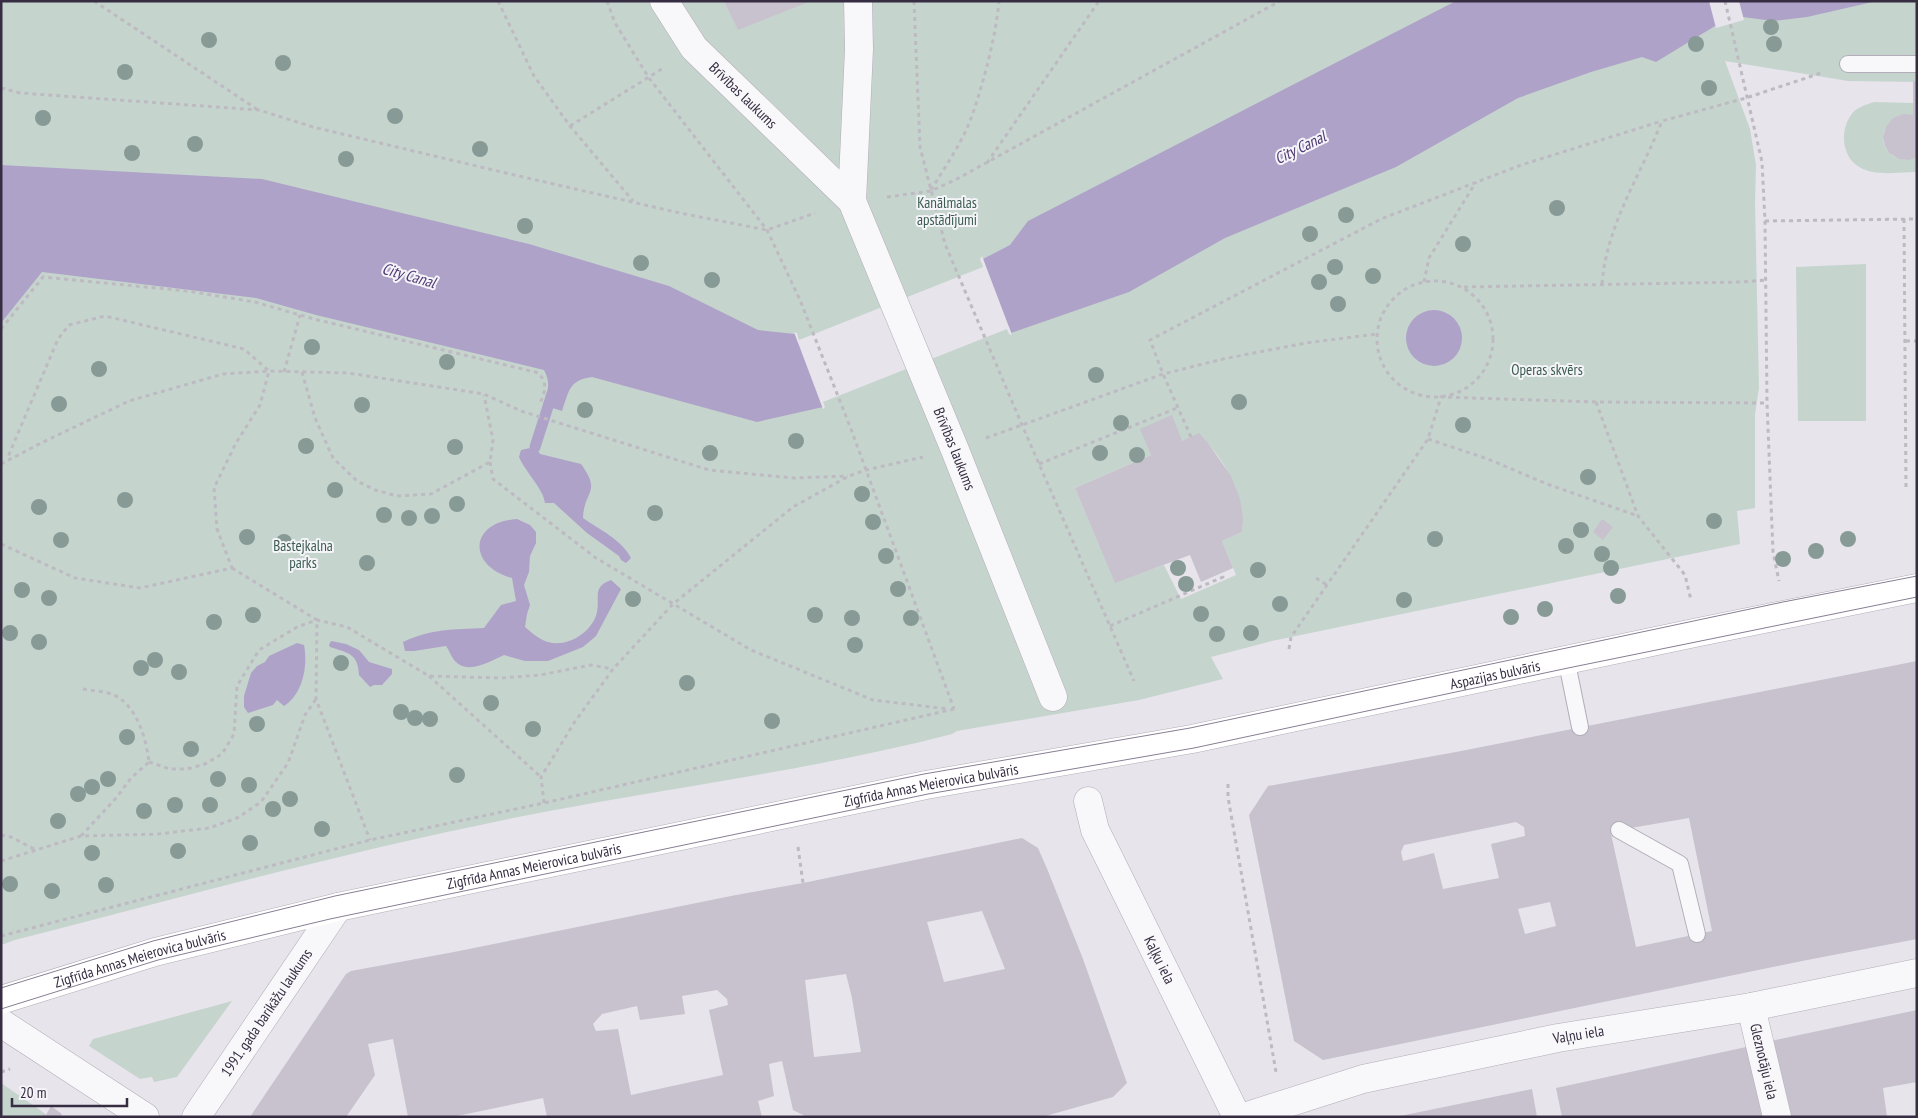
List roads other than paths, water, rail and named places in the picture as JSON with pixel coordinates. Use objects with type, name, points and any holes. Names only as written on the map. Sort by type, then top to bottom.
[{"type":"street","name":"Brīvības laukums","points":[[664,1],[694,48],[852,201],[1053,696]]},
{"type":"street","name":"Brīvības laukums","points":[[852,201],[859,49],[858,1]]},
{"type":"street","name":"Aspazijas bulvāris","points":[[1073,759],[1192,739],[1917,588]]},
{"type":"street","name":"Zigfrīda Annas Meierovica bulvāris","points":[[1,1000],[155,952],[338,907],[926,785],[1073,759]]},
{"type":"street","name":"Kaļķu iela","points":[[1088,801],[1095,830],[1237,1117]]},
{"type":"street","name":"1991. gada barikāžu laukums","points":[[196,1117],[338,907]]},
{"type":"street","name":"Vaļņu iela","points":[[1244,1117],[1363,1079],[1548,1040],[1751,1007],[1917,973]]},
{"type":"street","name":"Gleznotāju iela","points":[[1751,1007],[1777,1117]]},
{"type":"street","points":[[1,1023],[145,1117]]},
{"type":"lane","points":[[1848,64],[1917,64]]},
{"type":"lane","points":[[1568,668],[1580,727]]},
{"type":"lane","points":[[1619,830],[1680,864],[1697,934]]},
{"type":"water","name":"City Canal","points":[[1456,1],[1877,1],[1807,17],[1773,21],[1743,17],[1715,26],[1656,62],[1642,57],[1591,72],[1518,98],[1396,167],[1225,238],[1129,292],[1011,333],[1009,326],[820,401],[823,407],[757,422],[592,377],[574,384],[562,411],[543,405],[548,388],[548,379],[544,370],[316,315],[256,298],[42,272],[1,323],[1,165],[262,179],[529,244],[669,286],[758,330],[795,334],[798,343],[986,268],[983,259],[1010,245],[1028,221]]},
{"type":"water","points":[[1428,310],[1440,310],[1450,314],[1458,322],[1462,338],[1458,354],[1450,362],[1440,366],[1428,366],[1418,362],[1410,354],[1406,344],[1406,332],[1410,322],[1418,314]]},
{"type":"water","points":[[535,447],[540,454],[581,464],[587,473],[591,486],[583,518],[622,545],[631,558],[626,563],[587,533],[554,503],[545,503],[538,486],[519,457],[521,450]]},
{"type":"water","points":[[517,519],[530,525],[536,532],[536,543],[530,556],[529,572],[524,585],[530,605],[525,627],[539,638],[548,642],[563,643],[578,637],[585,632],[595,619],[599,589],[611,580],[621,589],[596,636],[583,647],[548,661],[525,661],[504,655],[479,666],[472,667],[459,665],[446,646],[405,651],[403,642],[424,634],[443,630],[484,628],[501,605],[516,601],[512,578],[497,572],[487,564],[481,555],[480,545],[482,536],[490,528],[501,522]]},
{"type":"water","points":[[331,641],[346,644],[359,650],[369,662],[392,669],[392,674],[382,685],[370,687],[359,675],[357,662],[354,658],[347,653],[330,647]]},
{"type":"water","points":[[297,643],[304,645],[305,662],[303,679],[296,694],[284,706],[277,700],[273,705],[248,713],[244,707],[244,696],[251,673],[257,666],[265,662],[269,656]]},
{"type":"waterway","points":[[535,447],[552,394]]},
{"type":"tram line","points":[[1,988],[153,941],[335,896],[924,774],[1190,728],[1783,602],[1917,576]]},
{"type":"tram line","points":[[1,1009],[158,960],[330,919],[928,794],[1194,748],[1568,668],[1917,597]]},
{"type":"park label","name":"Kanālmalas apstādījumi","points":[[947,212]]},
{"type":"park label","name":"Operas skvērs","points":[[1547,370]]},
{"type":"park label","name":"Bastejkalna parks","points":[[303,554]]}]
